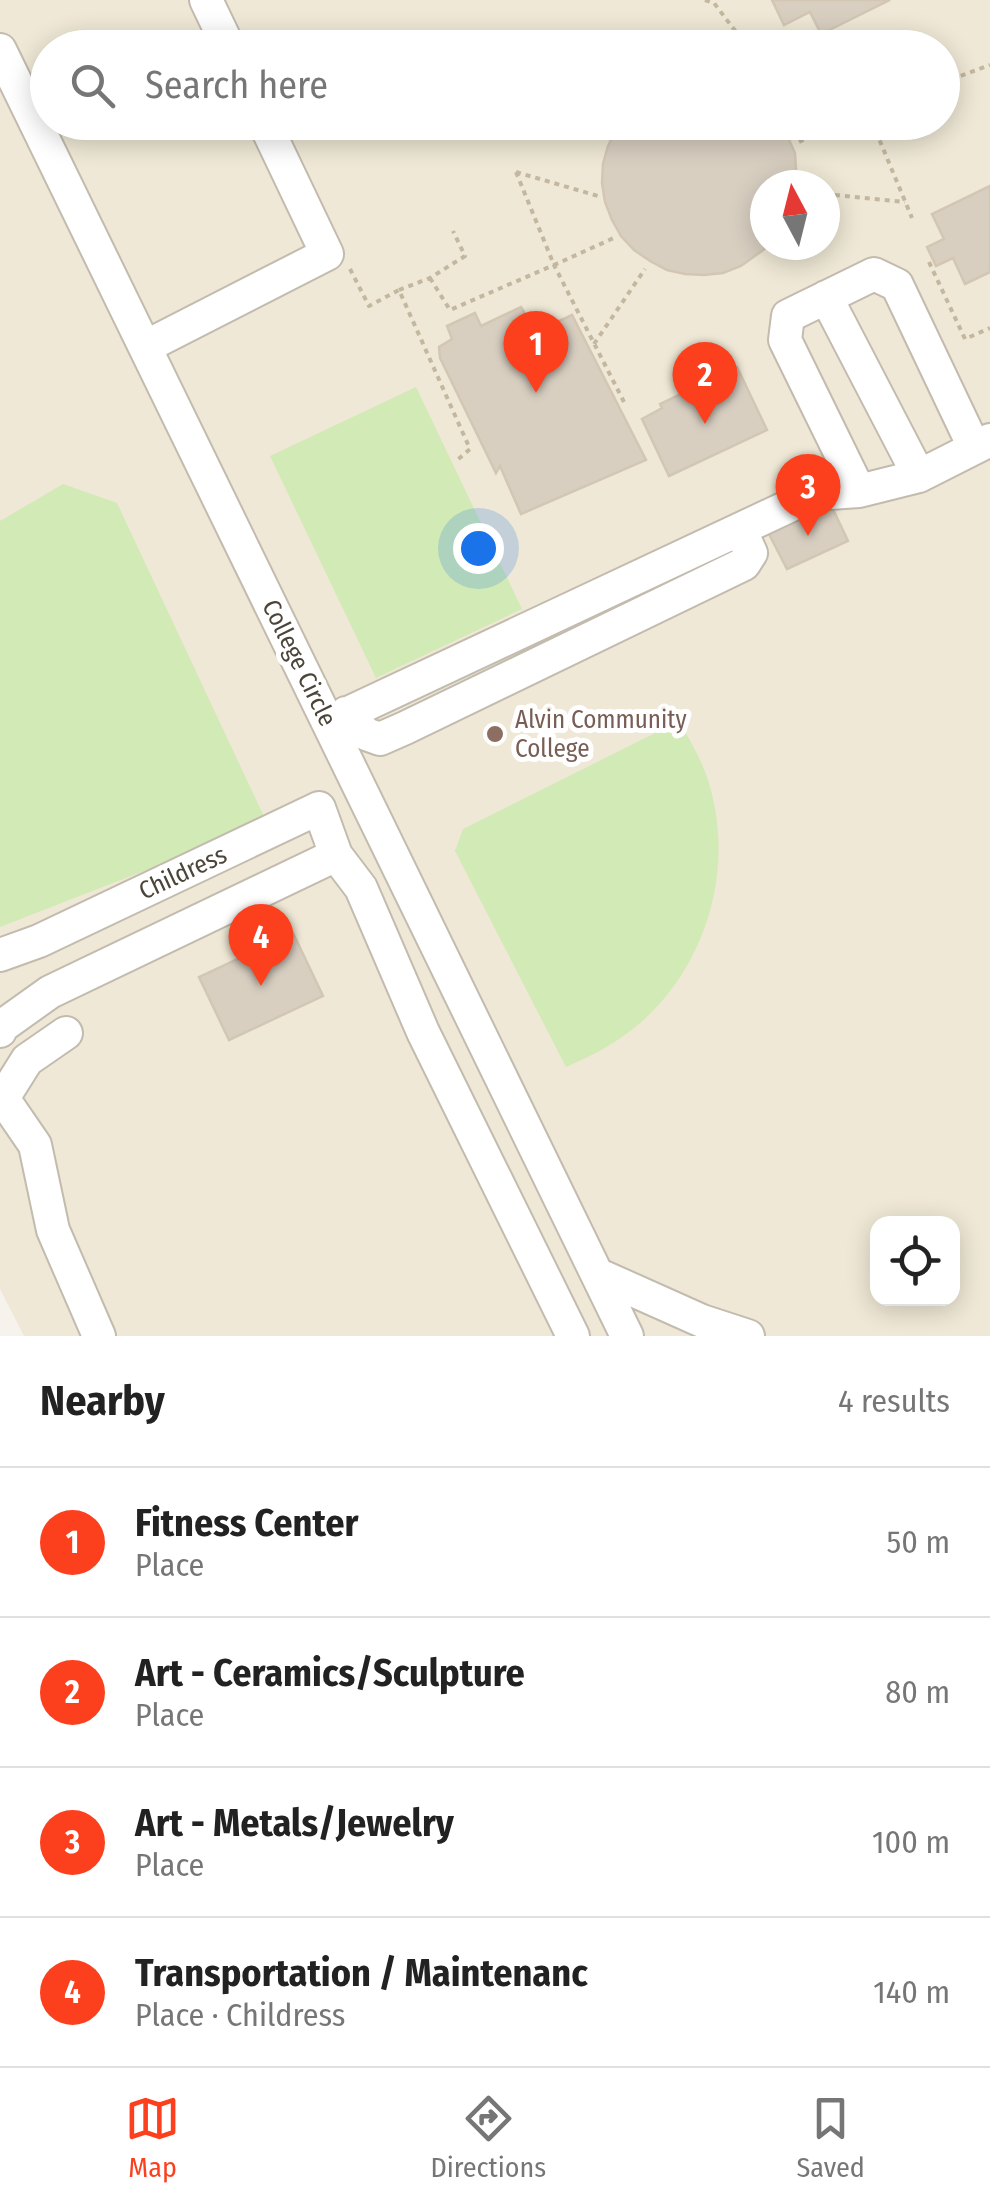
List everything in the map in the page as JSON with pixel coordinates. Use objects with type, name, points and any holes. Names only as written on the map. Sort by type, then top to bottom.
[{"type":"street","points":[[206,0],[220,30]]},
{"type":"street","name":"College Circle","points":[[0,50],[30,111]]},
{"type":"street","name":"College Circle","points":[[44,140],[145,347],[337,718],[627,1336]]},
{"type":"street","points":[[145,347],[328,254],[273,140]]},
{"type":"street","points":[[337,718],[815,494],[859,491],[919,476],[982,444],[898,285],[874,274],[788,316],[785,340],[859,491]]},
{"type":"street","points":[[826,296],[919,476]]},
{"type":"street","name":"Childress","points":[[0,955],[40,941],[320,808],[336,855],[361,888],[423,1032],[572,1336]]},
{"type":"street","points":[[0,1031],[50,992],[336,855]]},
{"type":"street","points":[[66,1033],[27,1060],[1,1099],[34,1145],[53,1230],[99,1336]]},
{"type":"street","points":[[599,1275],[702,1321],[748,1336]]},
{"type":"path","points":[[706,0],[714,3],[734,30]]},
{"type":"path","points":[[960,76],[990,65]]},
{"type":"path","points":[[798,142],[802,140]]},
{"type":"path","points":[[880,140],[912,218]]},
{"type":"path","points":[[598,196],[516,172],[554,265],[624,402]]},
{"type":"path","points":[[840,195],[906,202]]},
{"type":"path","points":[[347,264],[369,306],[430,278],[466,256],[454,232]]},
{"type":"path","points":[[430,278],[450,310],[616,237]]},
{"type":"path","points":[[929,262],[965,339],[990,328]]},
{"type":"path","points":[[594,344],[645,268]]},
{"type":"path","points":[[400,290],[470,449],[455,462]]},
{"type":"shaded area","name":"Alvin Community College","points":[[0,0],[990,0],[990,1336],[24,1336],[0,1289]]},
{"type":"green space","points":[[416,387],[522,609],[376,678],[270,456]]},
{"type":"green space","points":[[63,484],[117,503],[267,823],[0,927],[0,521]]},
{"type":"green space","points":[[679,721],[704,769],[714,803],[717,872],[711,906],[700,939],[664,999],[622,1037],[566,1067],[455,851],[463,829]]},
{"type":"building","points":[[772,0],[890,0],[829,30],[819,30],[810,12],[784,25]]},
{"type":"building","points":[[611,140],[789,140],[796,170],[750,170],[750,259],[723,273],[704,275],[667,270],[634,250],[621,236],[605,202],[603,164]]},
{"type":"building","points":[[990,186],[990,272],[965,284],[953,258],[936,266],[927,247],[944,239],[932,214]]},
{"type":"building","points":[[521,307],[536,332],[572,315],[646,460],[521,514],[500,466],[496,473],[440,358],[439,347],[452,339],[447,326],[475,313],[481,326]]},
{"type":"building","points":[[737,367],[767,430],[669,476],[642,419],[662,408],[660,404]]},
{"type":"building","points":[[830,503],[848,541],[787,569],[768,532]]},
{"type":"building","points":[[293,933],[323,996],[229,1040],[199,977]]},
{"type":"place","name":"Fitness Center","points":[[536,393]]},
{"type":"place","name":"Art - Ceramics/Sculpture","points":[[705,424]]},
{"type":"place","name":"Art - Metals/Jewelry","points":[[808,536]]},
{"type":"place","name":"Alvin Community College","points":[[495,734]]},
{"type":"place","name":"Transportation / Maintenanc","points":[[261,986]]}]
